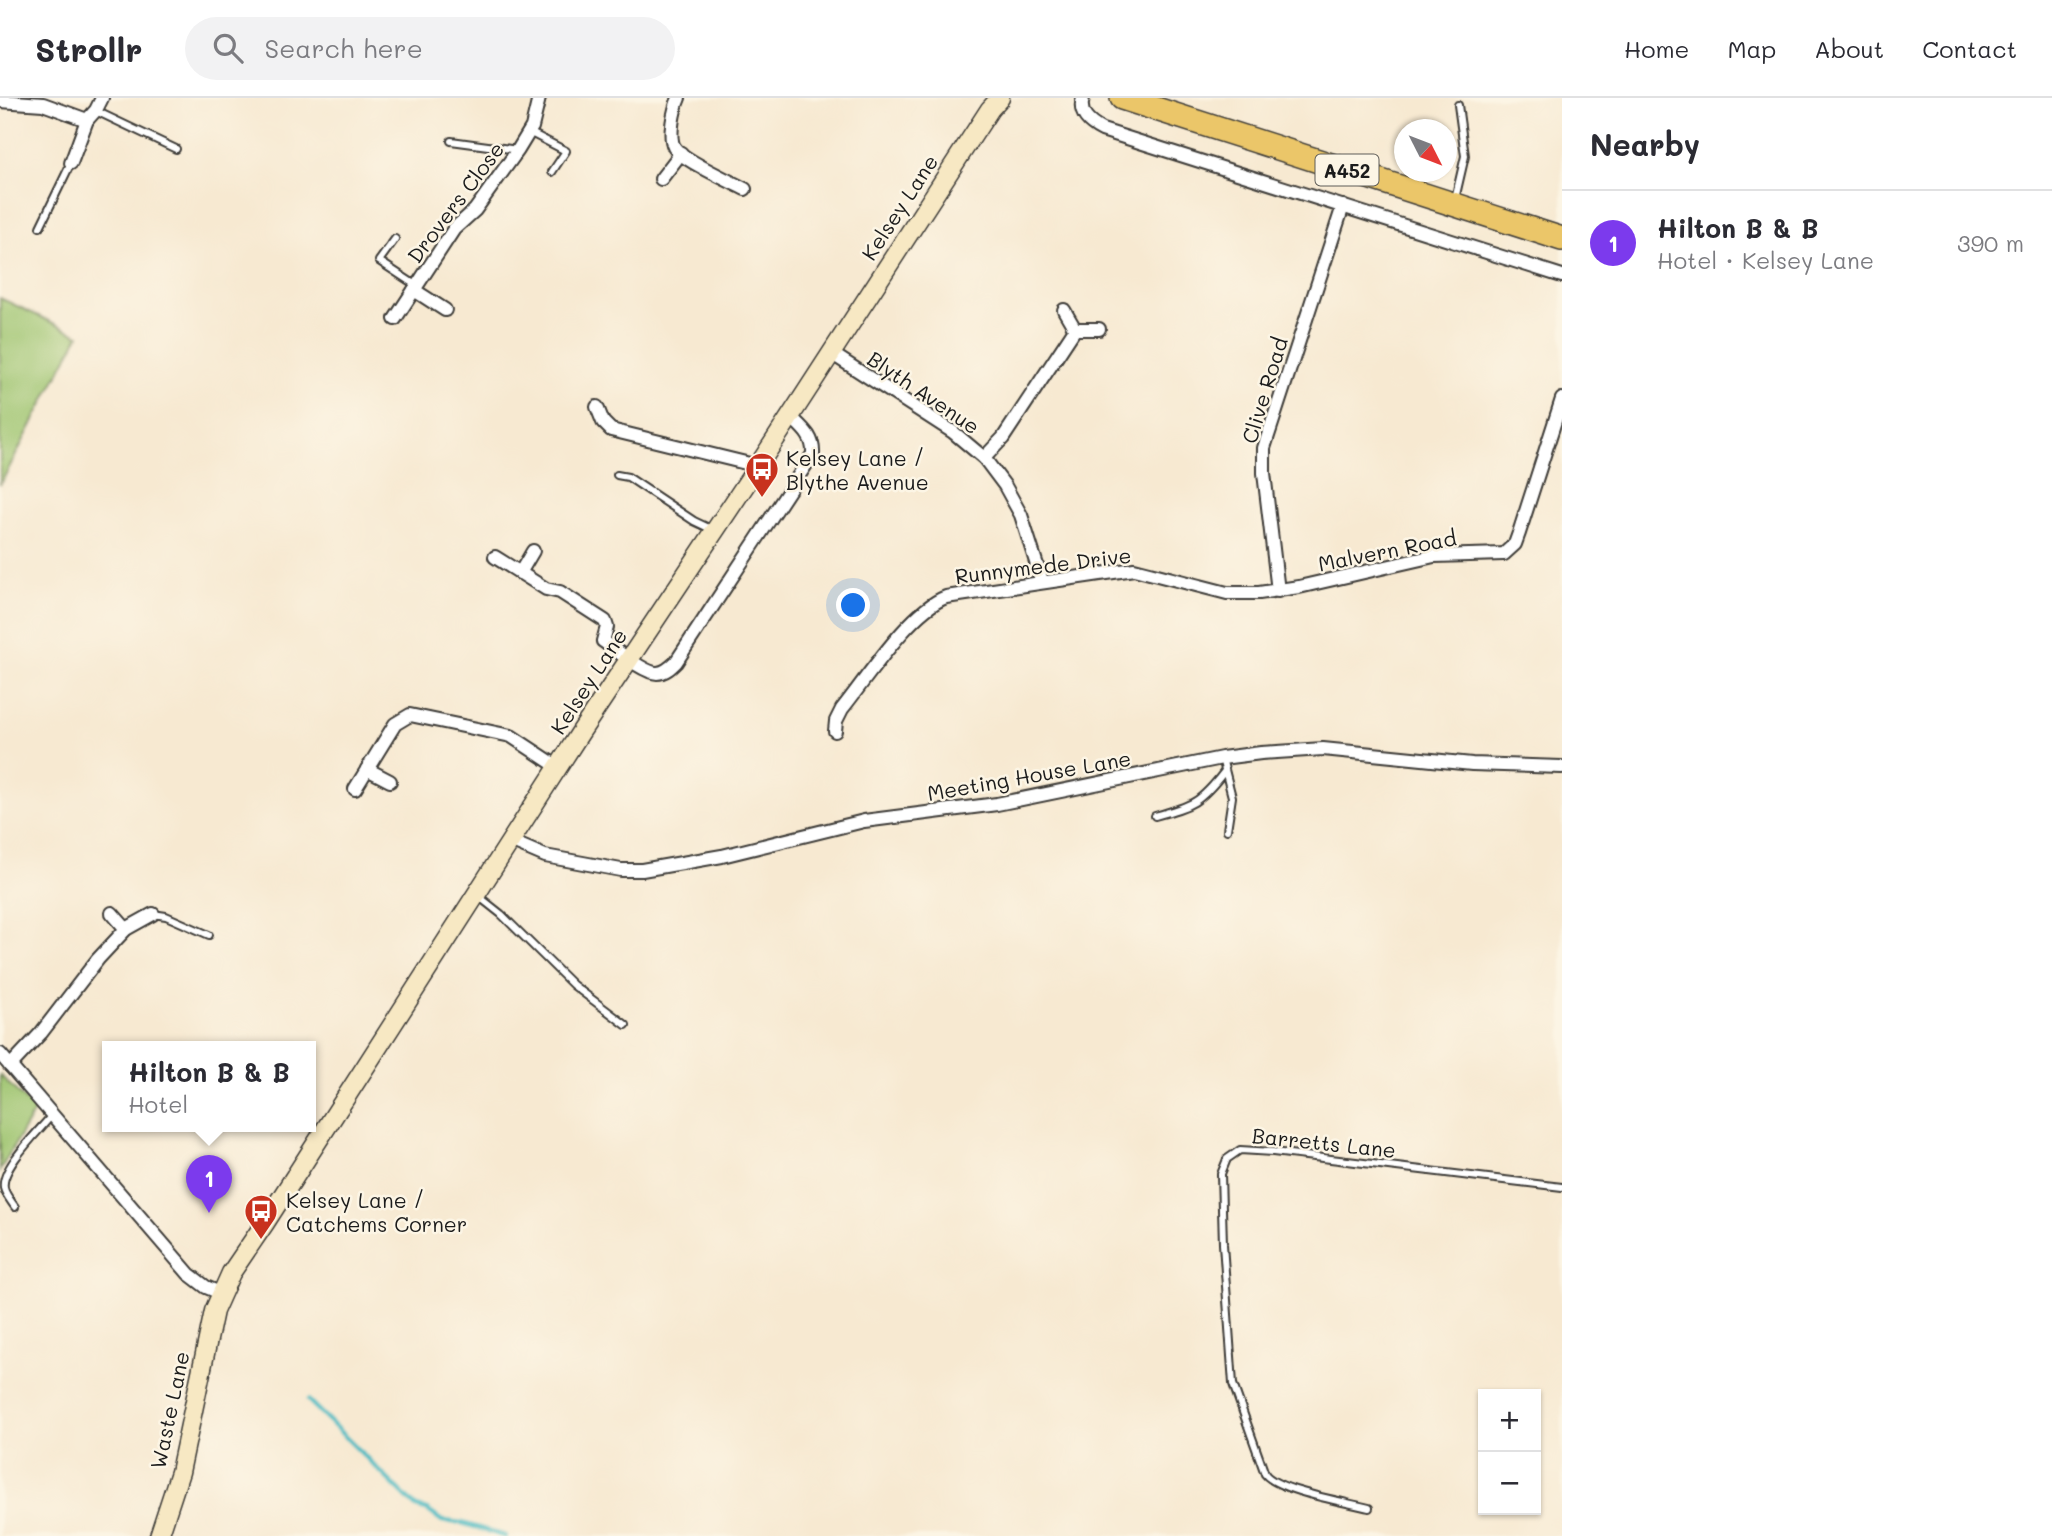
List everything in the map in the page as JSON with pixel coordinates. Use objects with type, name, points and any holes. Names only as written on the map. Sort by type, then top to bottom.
[{"type":"highway","name":"A452","points":[[1122,98],[1562,239]]},
{"type":"main road","name":"Kelsey Lane","points":[[220,1293],[629,658],[758,466],[990,109],[1000,98]]},
{"type":"main road","name":"Waste Lane","points":[[159,1536],[180,1472],[220,1293]]},
{"type":"street","points":[[71,163],[91,115],[102,98]]},
{"type":"street","name":"Drovers Close","points":[[396,319],[453,229],[475,210],[518,150],[529,132],[539,98]]},
{"type":"street","points":[[678,98],[673,146],[745,189]]},
{"type":"street","points":[[1083,98],[1080,107],[1083,115],[1102,130],[1562,276]]},
{"type":"street","points":[[0,101],[43,104],[91,115]]},
{"type":"street","points":[[661,179],[681,153]]},
{"type":"street","name":"Clive Road","points":[[1278,591],[1264,473],[1264,448],[1343,206]]},
{"type":"street","name":"Drovers Close","points":[[415,288],[445,310]]},
{"type":"street","points":[[1064,310],[1075,330]]},
{"type":"street","points":[[1075,330],[1099,329]]},
{"type":"street","points":[[984,458],[1003,438],[1075,330]]},
{"type":"street","name":"Blyth Avenue","points":[[831,353],[953,432],[984,458],[1021,514],[1042,581]]},
{"type":"street","name":"Malvern Road","points":[[1278,591],[1434,556],[1494,555],[1510,550],[1519,533],[1562,399]]},
{"type":"street","points":[[597,407],[603,422],[611,430],[758,466]]},
{"type":"street","points":[[495,557],[605,621],[607,627],[603,641],[649,672],[660,674],[676,662],[813,454],[814,444],[810,436],[790,416]]},
{"type":"street","points":[[520,573],[533,551]]},
{"type":"street","name":"Runnymede Drive","points":[[835,731],[842,709],[913,620],[931,604],[955,595],[1134,569],[1227,593],[1278,591]]},
{"type":"street","points":[[355,789],[395,724],[410,715],[511,736],[558,767]]},
{"type":"street","name":"Meeting House Lane","points":[[510,841],[545,856],[621,870],[656,869],[722,856],[864,821],[1048,796],[1222,758],[1323,749],[1472,764],[1562,767]]},
{"type":"street","points":[[367,769],[390,781]]},
{"type":"street","points":[[112,913],[126,929]]},
{"type":"street","points":[[10,1066],[126,929],[153,914]]},
{"type":"street","points":[[0,1054],[189,1274],[206,1287],[220,1293]]},
{"type":"lane","points":[[1454,204],[1465,156],[1458,105]]},
{"type":"lane","points":[[91,115],[176,149]]},
{"type":"lane","points":[[529,132],[566,151],[552,173]]},
{"type":"lane","points":[[452,141],[518,150]]},
{"type":"lane","points":[[40,227],[71,163]]},
{"type":"lane","points":[[395,239],[379,261],[415,288]]},
{"type":"lane","points":[[617,475],[628,477],[694,522],[715,531]]},
{"type":"lane","points":[[1222,758],[1232,797],[1227,830]]},
{"type":"lane","points":[[1155,816],[1186,808],[1197,802],[1224,772]]},
{"type":"lane","points":[[476,894],[501,914],[573,985],[626,1025]]},
{"type":"lane","points":[[153,914],[166,916],[209,935]]},
{"type":"lane","points":[[15,1206],[4,1189],[4,1178],[16,1158],[52,1115]]},
{"type":"lane","name":"Barretts Lane","points":[[1369,1508],[1283,1486],[1270,1480],[1246,1423],[1233,1384],[1221,1174],[1227,1158],[1240,1150],[1273,1152],[1562,1187]]},
{"type":"green space","points":[[0,298],[79,335],[0,485]]},
{"type":"green space","points":[[0,1075],[35,1110],[0,1170]]},
{"type":"waterway","points":[[308,1400],[416,1507],[427,1510],[442,1521],[462,1523],[505,1536]]},
{"type":"place","name":"Kelsey Lane / Blythe Avenue","points":[[762,499]]},
{"type":"place","name":"Hilton B & B","points":[[209,1213]]},
{"type":"place","name":"Kelsey Lane / Catchems Corner","points":[[261,1241]]}]
